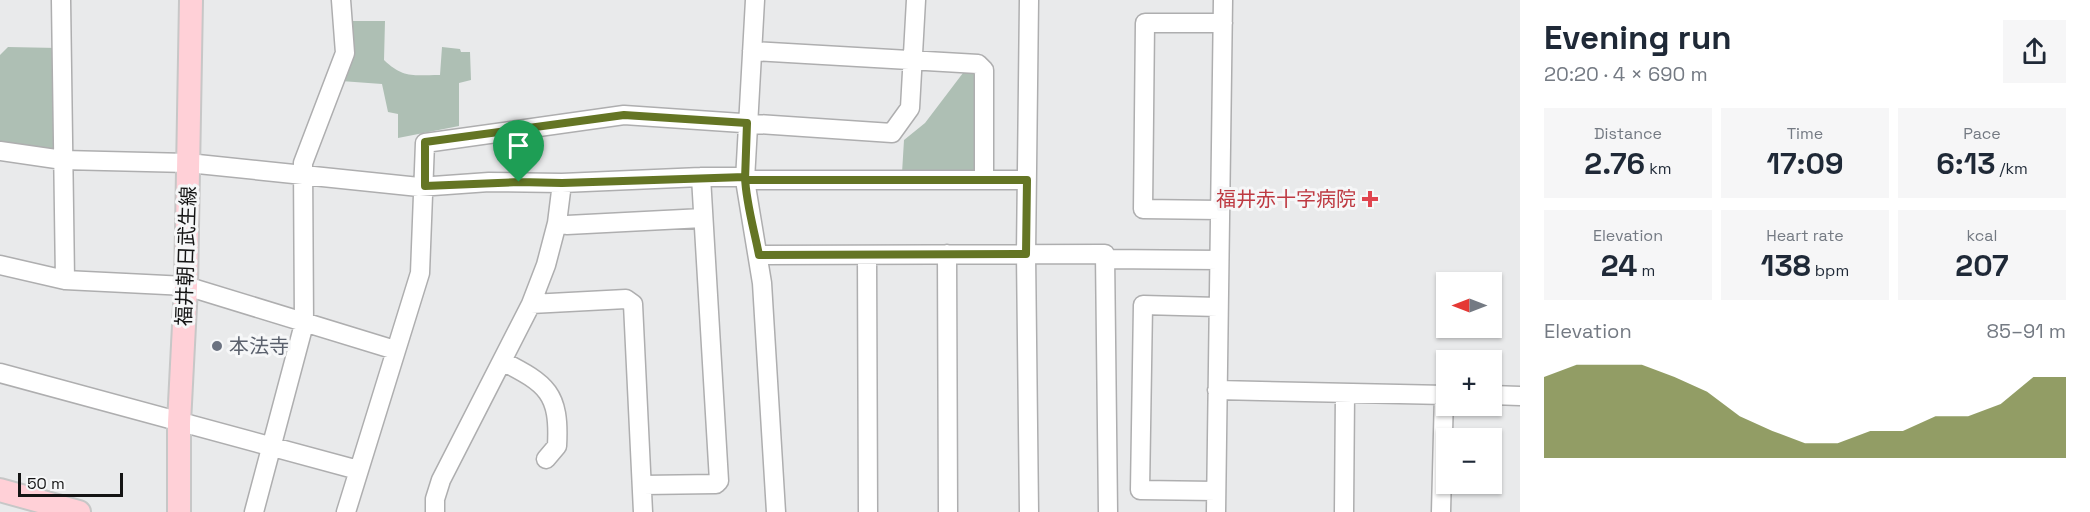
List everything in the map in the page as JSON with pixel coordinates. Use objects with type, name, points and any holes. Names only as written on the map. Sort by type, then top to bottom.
[{"type":"main road","name":"福井朝日武生線","points":[[180,512],[179,423],[186,286],[190,0]]},
{"type":"main road","points":[[0,490],[79,512]]},
{"type":"street","points":[[61,0],[65,280]]},
{"type":"street","points":[[254,512],[304,324],[306,304],[303,163],[345,53],[341,0]]},
{"type":"street","points":[[755,0],[745,178],[759,255],[776,512]]},
{"type":"street","points":[[346,512],[420,273],[425,142],[624,115],[892,133],[910,108],[915,0]]},
{"type":"street","points":[[1029,0],[1026,254],[1029,512]]},
{"type":"street","points":[[1216,512],[1223,0]]},
{"type":"street","points":[[1220,210],[1143,209],[1145,23],[1223,23]]},
{"type":"street","points":[[752,51],[978,64],[984,70],[984,179]]},
{"type":"street","points":[[0,151],[63,160],[188,163],[425,186],[489,182],[562,183],[700,177],[1027,180]]},
{"type":"street","points":[[643,485],[716,484],[719,481],[700,177]]},
{"type":"street","points":[[435,512],[441,480],[531,304],[546,265],[562,183]]},
{"type":"street","points":[[556,223],[567,225],[703,218]]},
{"type":"street","points":[[946,254],[948,512]]},
{"type":"street","points":[[759,255],[1105,254],[1108,512]]},
{"type":"street","points":[[867,255],[868,512]]},
{"type":"street","points":[[1105,259],[1219,260]]},
{"type":"street","points":[[0,265],[65,280],[186,286],[395,350]]},
{"type":"street","points":[[531,304],[626,299],[633,304],[643,512]]},
{"type":"street","points":[[1216,492],[1140,490],[1143,305],[1218,307]]},
{"type":"street","points":[[502,361],[536,379],[551,393],[556,409],[557,446],[546,459]]},
{"type":"street","points":[[0,373],[358,470]]},
{"type":"street","points":[[1217,390],[1436,394]]},
{"type":"street","points":[[1344,512],[1345,393]]},
{"type":"street","points":[[1502,395],[1520,396]]},
{"type":"street","points":[[1441,512],[1444,416]]},
{"type":"green space","points":[[349,21],[385,21],[384,60],[410,75],[440,75],[442,47],[470,52],[471,80],[459,83],[459,126],[398,138],[398,114],[388,112],[382,84],[341,81]]},
{"type":"green space","points":[[8,47],[58,48],[59,144],[54,151],[0,144],[0,55]]},
{"type":"green space","points":[[966,69],[974,69],[979,76],[979,168],[972,174],[902,173],[904,140],[925,123]]},
{"type":"place","name":"福井赤十字病院","points":[[1370,199]]},
{"type":"place","name":"本法寺","points":[[217,346]]},
{"type":"route","points":[[519,182],[425,186],[425,142],[624,115],[747,123],[745,180],[1027,180],[1026,254],[759,255],[745,180],[745,177],[688,177],[562,183],[519,182]]}]
